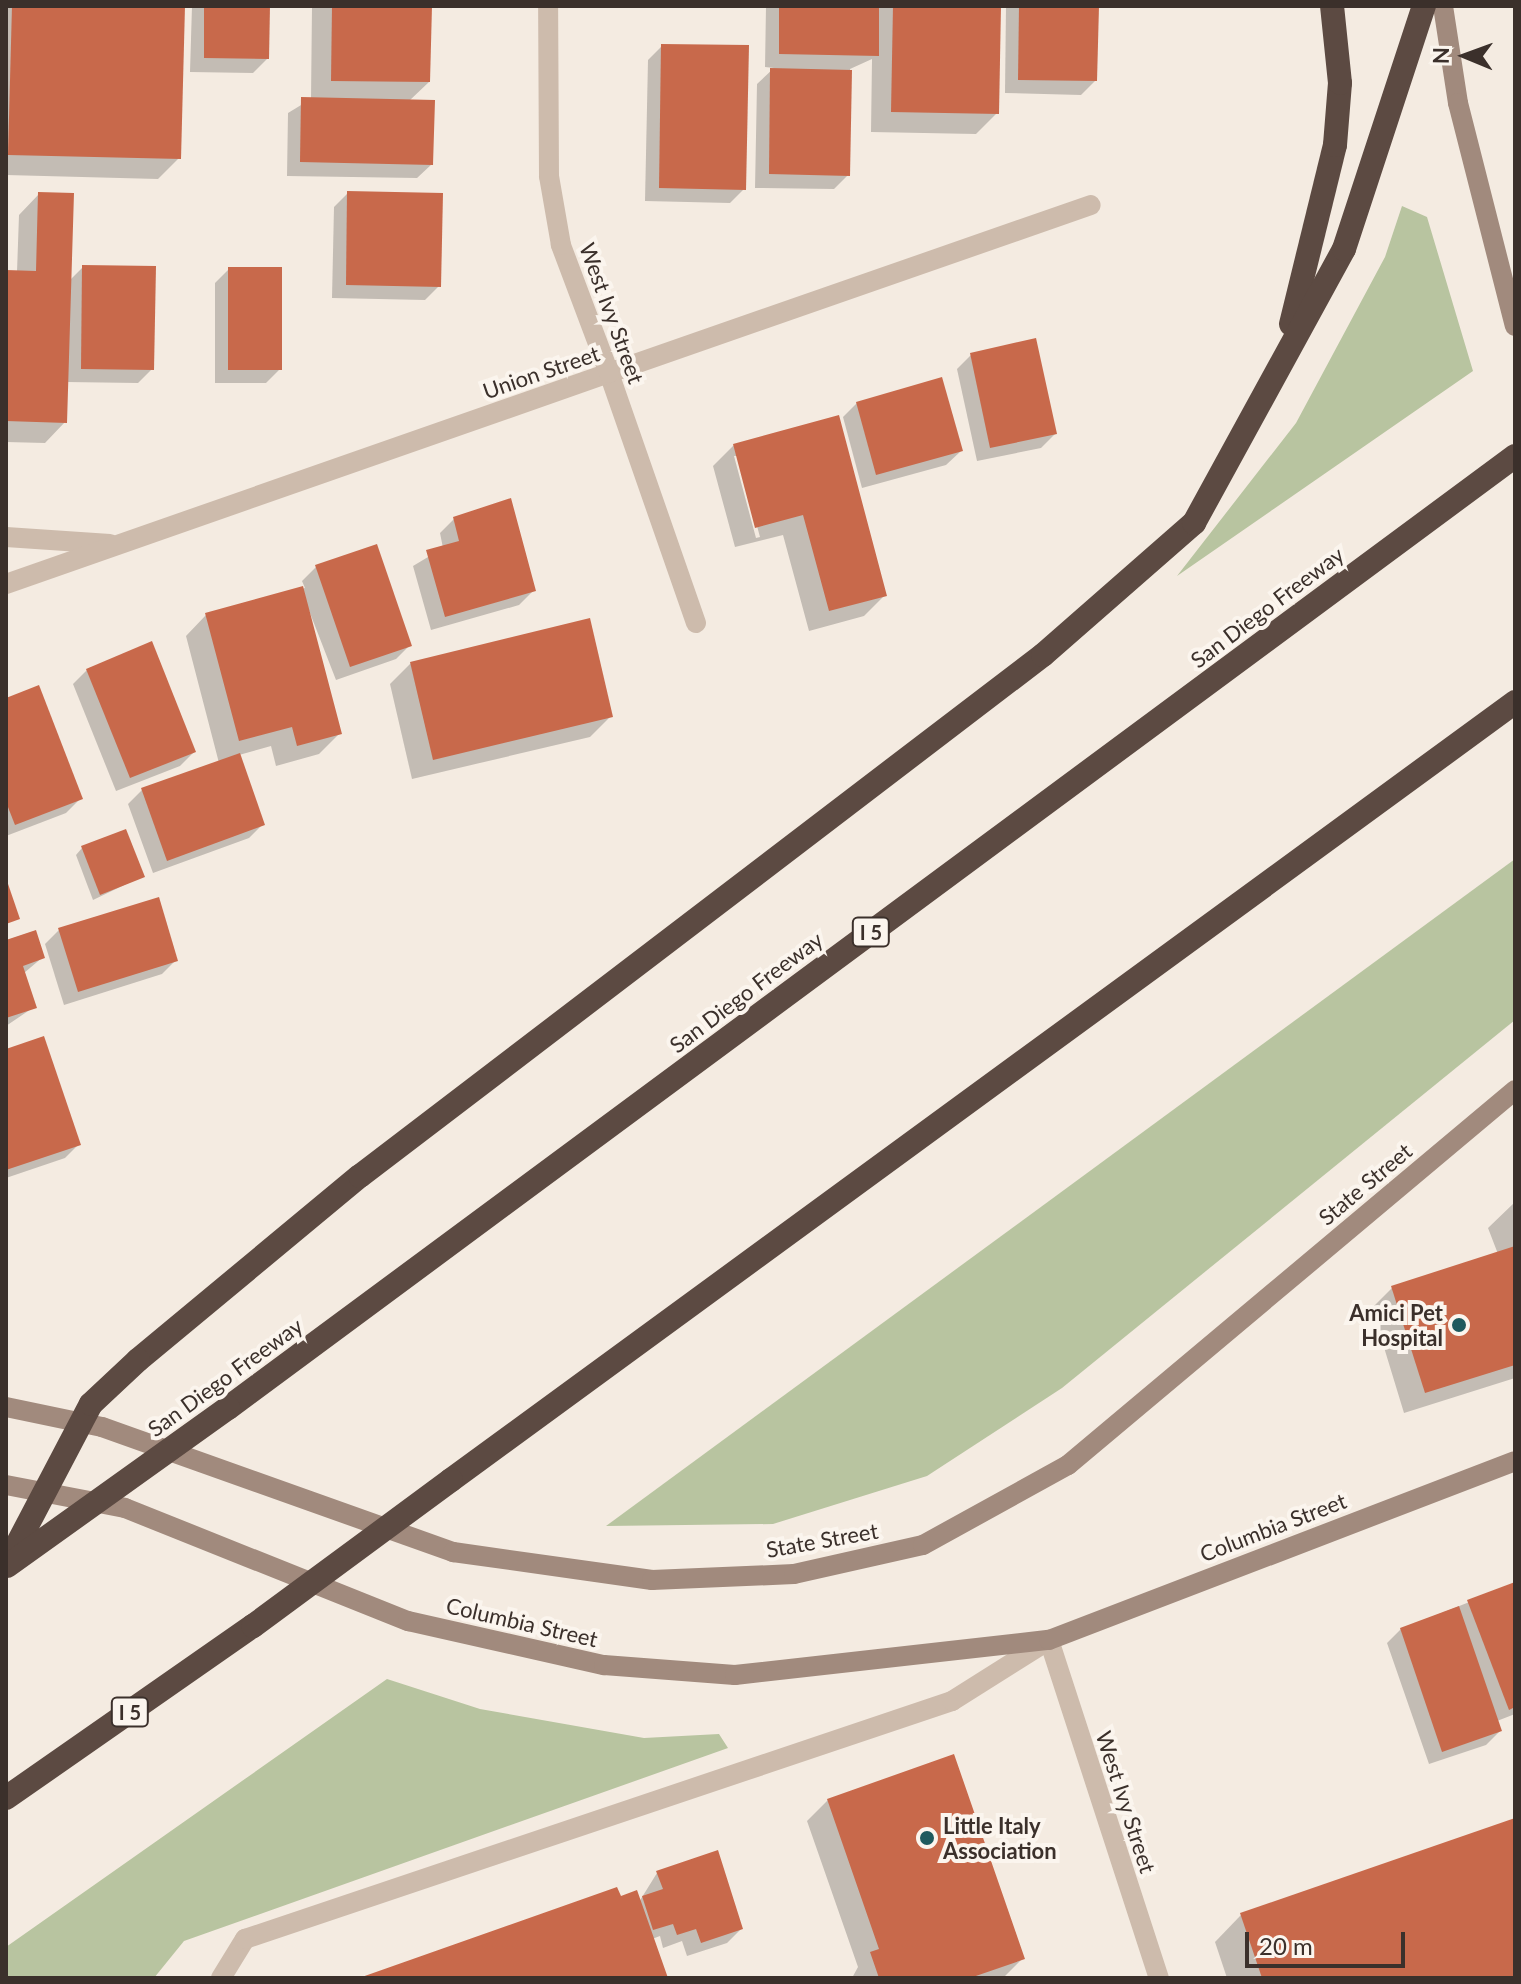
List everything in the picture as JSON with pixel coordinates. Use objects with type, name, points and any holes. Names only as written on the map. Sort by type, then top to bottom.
[{"type":"highway","points":[[1283,353],[1335,145],[1340,83],[1332,6]]},
{"type":"highway","points":[[6,1566],[91,1404],[138,1360],[360,1176],[1043,655],[1194,523],[1283,353],[1344,249],[1424,6]]},
{"type":"highway","name":"San Diego Freeway","points":[[6,1566],[228,1408],[1514,456]]},
{"type":"highway","name":"I 5","points":[[6,1798],[253,1626],[1515,702]]},
{"type":"main road","points":[[1443,6],[1458,103],[1515,326]]},
{"type":"main road","name":"State Street","points":[[6,1407],[102,1427],[453,1552],[652,1580],[794,1574],[923,1545],[1068,1465],[1515,1090]]},
{"type":"main road","name":"Columbia Street","points":[[6,1485],[125,1508],[408,1621],[604,1665],[735,1675],[1049,1640],[1515,1461]]},
{"type":"street","name":"West Ivy Street","points":[[548,6],[549,176],[561,245],[696,623]]},
{"type":"street","name":"Union Street","points":[[6,584],[1091,205]]},
{"type":"street","points":[[6,537],[118,545]]},
{"type":"street","name":"West Ivy Street","points":[[1049,1640],[1159,1978]]},
{"type":"street","name":"Columbia Street","points":[[221,1978],[245,1939],[952,1701],[1049,1640]]},
{"type":"green space","points":[[1402,206],[1427,217],[1473,371],[1177,576],[1296,423],[1385,257]]},
{"type":"green space","points":[[1515,859],[1515,1020],[1062,1388],[927,1476],[773,1524],[606,1526]]},
{"type":"green space","points":[[387,1679],[480,1709],[644,1738],[719,1734],[728,1748],[184,1941],[154,1978],[6,1978],[6,1947]]},
{"type":"building","points":[[12,6],[185,6],[181,159],[8,155]]},
{"type":"building","points":[[204,6],[270,6],[269,59],[204,58]]},
{"type":"building","points":[[332,6],[432,6],[430,82],[331,81]]},
{"type":"building","points":[[779,6],[879,6],[879,56],[779,54]]},
{"type":"building","points":[[893,6],[1001,6],[999,114],[891,112]]},
{"type":"building","points":[[1019,6],[1099,6],[1097,81],[1018,80]]},
{"type":"building","points":[[661,44],[749,45],[746,190],[659,188]]},
{"type":"building","points":[[770,68],[852,70],[850,176],[769,174]]},
{"type":"building","points":[[301,97],[435,100],[433,165],[300,162]]},
{"type":"building","points":[[347,191],[443,193],[441,287],[346,285]]},
{"type":"building","points":[[38,192],[74,193],[67,423],[6,421],[6,270],[36,271]]},
{"type":"building","points":[[82,265],[156,266],[154,370],[81,369]]},
{"type":"building","points":[[228,267],[282,267],[282,370],[228,370]]},
{"type":"building","points":[[1036,338],[1057,434],[990,448],[970,353]]},
{"type":"building","points":[[942,377],[963,451],[876,475],[856,402]]},
{"type":"building","points":[[839,415],[887,596],[829,611],[803,515],[755,528],[733,444]]},
{"type":"building","points":[[511,498],[536,591],[445,617],[426,550],[459,541],[453,517]]},
{"type":"building","points":[[377,544],[412,646],[350,667],[315,565]]},
{"type":"building","points":[[303,586],[342,734],[297,746],[292,727],[239,741],[205,613]]},
{"type":"building","points":[[590,618],[613,717],[433,760],[410,662]]},
{"type":"building","points":[[152,641],[196,752],[130,778],[86,669]]},
{"type":"building","points":[[39,685],[83,799],[15,825],[6,802],[6,698]]},
{"type":"building","points":[[240,753],[265,825],[167,861],[141,788]]},
{"type":"building","points":[[126,829],[145,877],[100,895],[81,846]]},
{"type":"building","points":[[6,878],[20,919],[6,924]]},
{"type":"building","points":[[159,897],[178,961],[78,992],[58,928]]},
{"type":"building","points":[[36,930],[45,958],[23,966],[37,1008],[6,1018],[6,940]]},
{"type":"building","points":[[44,1036],[81,1145],[6,1170],[6,1049]]},
{"type":"building","name":"Amici Pet Hospital","points":[[1515,1246],[1515,1365],[1425,1393],[1391,1286]]},
{"type":"building","points":[[1515,1582],[1515,1707],[1509,1710],[1467,1600]]},
{"type":"building","points":[[1459,1606],[1502,1731],[1442,1752],[1400,1628]]},
{"type":"building","points":[[954,1754],[1025,1959],[970,1978],[879,1978],[870,1952],[879,1949],[827,1799]]},
{"type":"building","points":[[1515,1818],[1515,1978],[1262,1978],[1240,1913]]},
{"type":"building","points":[[718,1850],[743,1929],[701,1943],[696,1929],[677,1935],[673,1924],[653,1930],[642,1896],[663,1889],[656,1871]]},
{"type":"building","points":[[617,1887],[621,1896],[637,1890],[668,1978],[359,1978]]},
{"type":"place","name":"Amici Pet Hospital","points":[[1459,1325]]},
{"type":"place","name":"Little Italy Association","points":[[927,1838]]}]
